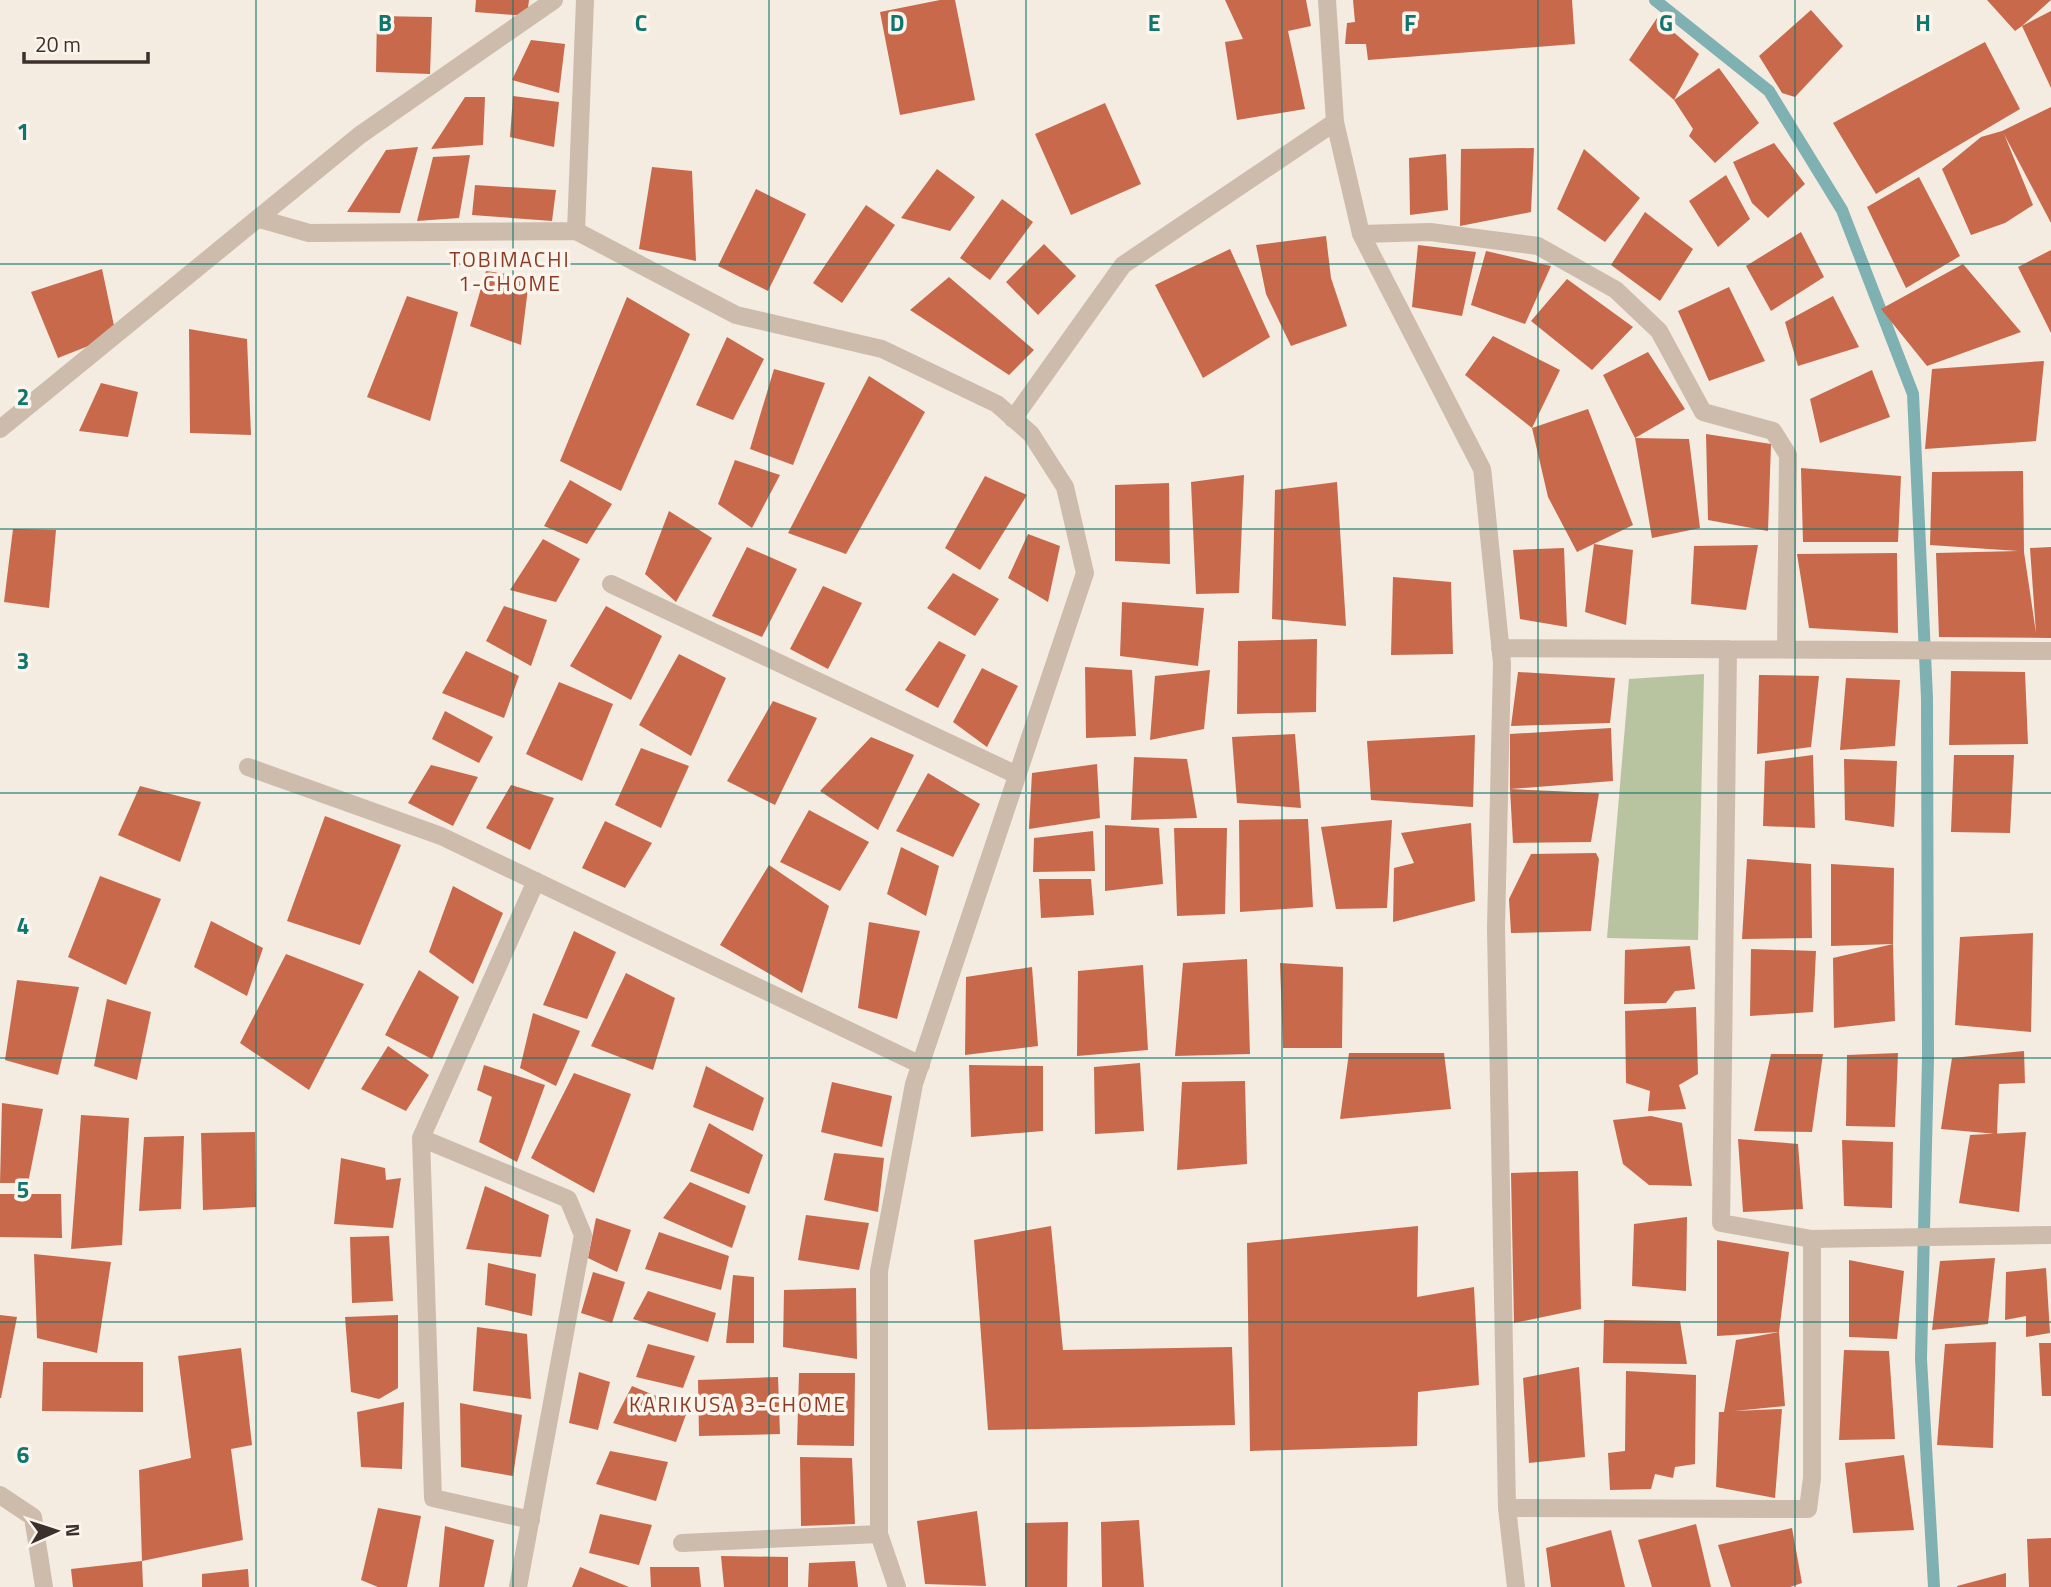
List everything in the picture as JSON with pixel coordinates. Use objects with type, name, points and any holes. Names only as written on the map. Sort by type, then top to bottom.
[{"type":"street","points":[[0,429],[360,135],[554,0]]},
{"type":"street","points":[[576,231],[585,0]]},
{"type":"street","points":[[1327,0],[1335,122],[1361,234],[1482,469],[1500,648],[1496,928],[1507,1508],[1516,1587]]},
{"type":"street","points":[[1013,419],[1123,265],[1335,122]]},
{"type":"street","points":[[260,219],[309,233],[576,231],[736,315],[882,349],[997,404],[1031,434],[1065,486],[1085,573],[914,1084],[879,1271],[880,1534],[897,1587]]},
{"type":"street","points":[[1361,234],[1430,232],[1538,246],[1616,289],[1659,331],[1703,412],[1773,431],[1788,455],[1786,650]]},
{"type":"street","points":[[611,584],[1017,775]]},
{"type":"street","points":[[1500,648],[2051,651]]},
{"type":"street","points":[[1728,649],[1721,1223],[1812,1240],[2051,1235]]},
{"type":"street","points":[[248,767],[441,836],[921,1065]]},
{"type":"street","points":[[531,1520],[433,1498],[421,1138],[536,881]]},
{"type":"street","points":[[421,1138],[568,1199],[583,1235],[518,1587]]},
{"type":"street","points":[[1507,1508],[1808,1509],[1812,1478],[1812,1240]]},
{"type":"street","points":[[0,1495],[33,1517],[44,1587]]},
{"type":"street","points":[[682,1543],[880,1534]]},
{"type":"green space","points":[[1704,674],[1698,940],[1607,938],[1629,679]]},
{"type":"building","points":[[476,0],[529,0],[527,16],[475,12]]},
{"type":"building","points":[[940,0],[955,0],[975,100],[900,115],[880,12]]},
{"type":"building","points":[[1225,0],[1306,0],[1311,26],[1288,31],[1305,109],[1237,120],[1225,42],[1243,39]]},
{"type":"building","points":[[1353,0],[1572,0],[1575,44],[1368,60],[1366,44],[1345,44],[1347,23],[1355,22]]},
{"type":"building","points":[[1987,0],[2051,0],[2015,31]]},
{"type":"building","points":[[1811,10],[1843,46],[1795,97],[1782,93],[1759,56]]},
{"type":"building","points":[[2051,11],[2051,88],[2022,26]]},
{"type":"building","points":[[377,16],[432,17],[430,74],[376,72]]},
{"type":"building","points":[[1657,18],[1699,54],[1674,100],[1629,60]]},
{"type":"building","points":[[531,40],[565,44],[559,93],[512,80]]},
{"type":"building","points":[[1985,42],[2020,109],[1876,194],[1833,123]]},
{"type":"building","points":[[1719,68],[1759,123],[1715,163],[1689,136],[1693,129],[1674,100]]},
{"type":"building","points":[[513,96],[559,102],[554,147],[510,137]]},
{"type":"building","points":[[465,97],[485,97],[483,145],[431,149]]},
{"type":"building","points":[[1105,103],[1141,184],[1071,215],[1035,134]]},
{"type":"building","points":[[2051,107],[2051,223],[2004,134],[2033,205],[2005,223],[1971,235],[1942,169],[1981,137],[2002,131]]},
{"type":"building","points":[[1774,143],[1805,184],[1768,218],[1752,203],[1733,162]]},
{"type":"building","points":[[418,147],[400,213],[347,212],[386,150]]},
{"type":"building","points":[[1534,148],[1531,212],[1460,226],[1461,149]]},
{"type":"building","points":[[1584,149],[1640,198],[1605,242],[1557,209]]},
{"type":"building","points":[[1446,154],[1448,210],[1410,215],[1409,158]]},
{"type":"building","points":[[470,155],[459,218],[417,221],[433,157]]},
{"type":"building","points":[[652,167],[692,171],[696,261],[639,249]]},
{"type":"building","points":[[937,169],[975,197],[950,231],[901,218]]},
{"type":"building","points":[[1726,175],[1750,219],[1718,247],[1689,201]]},
{"type":"building","points":[[1919,177],[1960,256],[1906,288],[1867,207]]},
{"type":"building","points":[[475,185],[556,190],[552,221],[472,215]]},
{"type":"building","points":[[756,189],[806,214],[768,291],[718,266]]},
{"type":"building","points":[[1002,199],[1033,222],[990,280],[960,258]]},
{"type":"building","points":[[866,205],[895,225],[842,303],[813,283]]},
{"type":"building","points":[[1645,212],[1693,249],[1660,301],[1611,265]]},
{"type":"building","points":[[1801,232],[1824,277],[1771,311],[1746,266]]},
{"type":"building","points":[[1326,236],[1331,278],[1347,326],[1291,346],[1266,294],[1256,245]]},
{"type":"building","points":[[1044,244],[1076,276],[1038,315],[1006,282]]},
{"type":"building","points":[[1418,245],[1476,252],[1462,316],[1412,307]]},
{"type":"building","points":[[1230,249],[1270,337],[1203,378],[1155,285]]},
{"type":"building","points":[[2051,250],[2051,333],[2018,267]]},
{"type":"building","points":[[1486,251],[1551,266],[1525,324],[1471,305]]},
{"type":"building","points":[[1963,264],[2021,332],[1927,366],[1881,309]]},
{"type":"building","points":[[102,269],[116,335],[58,358],[31,292]]},
{"type":"building","points":[[486,271],[539,279],[528,288],[521,345],[470,326]]},
{"type":"building","points":[[949,277],[1034,350],[1009,375],[910,310]]},
{"type":"building","points":[[1567,279],[1633,327],[1592,370],[1531,321]]},
{"type":"building","points":[[1729,287],[1765,361],[1709,381],[1678,311]]},
{"type":"building","points":[[407,296],[458,312],[430,421],[367,397]]},
{"type":"building","points":[[1833,296],[1859,347],[1798,366],[1785,322]]},
{"type":"building","points":[[627,297],[690,334],[621,491],[560,461]]},
{"type":"building","points":[[189,329],[247,339],[251,435],[190,433]]},
{"type":"building","points":[[1493,336],[1560,370],[1532,428],[1465,375]]},
{"type":"building","points":[[727,337],[764,359],[733,420],[696,405]]},
{"type":"building","points":[[1648,352],[1685,409],[1635,438],[1603,375]]},
{"type":"building","points":[[2044,361],[2036,441],[1925,449],[1932,369]]},
{"type":"building","points":[[774,369],[825,383],[793,465],[750,449]]},
{"type":"building","points":[[1872,370],[1890,417],[1820,443],[1810,399]]},
{"type":"building","points":[[869,376],[925,412],[846,554],[788,533]]},
{"type":"building","points":[[101,383],[138,392],[128,437],[79,431]]},
{"type":"building","points":[[1588,409],[1633,525],[1577,552],[1548,497],[1532,428]]},
{"type":"building","points":[[1706,434],[1771,444],[1768,531],[1708,520]]},
{"type":"building","points":[[1635,438],[1689,439],[1700,528],[1652,538]]},
{"type":"building","points":[[735,460],[780,475],[752,528],[718,504]]},
{"type":"building","points":[[1801,468],[1901,476],[1898,542],[1803,542]]},
{"type":"building","points":[[2023,471],[2024,552],[2036,633],[2030,548],[2051,547],[2051,638],[1939,637],[1936,553],[2018,551],[1930,545],[1932,472]]},
{"type":"building","points":[[1244,475],[1239,593],[1196,594],[1191,482]]},
{"type":"building","points":[[985,476],[1027,495],[980,570],[945,548]]},
{"type":"building","points":[[570,480],[612,504],[587,544],[544,526]]},
{"type":"building","points":[[1337,482],[1346,626],[1272,619],[1275,490]]},
{"type":"building","points":[[1169,483],[1170,564],[1115,561],[1115,485]]},
{"type":"building","points":[[669,511],[712,538],[676,602],[645,574]]},
{"type":"building","points":[[13,529],[56,530],[49,608],[4,602]]},
{"type":"building","points":[[1028,534],[1060,546],[1048,602],[1008,578]]},
{"type":"building","points":[[543,539],[580,559],[556,602],[510,590]]},
{"type":"building","points":[[1594,544],[1633,550],[1626,625],[1585,612]]},
{"type":"building","points":[[1758,545],[1746,610],[1691,604],[1694,546]]},
{"type":"building","points":[[747,547],[797,569],[762,637],[712,616]]},
{"type":"building","points":[[1564,548],[1567,627],[1520,619],[1513,550]]},
{"type":"building","points":[[1897,553],[1898,633],[1809,628],[1797,554]]},
{"type":"building","points":[[953,573],[999,599],[975,636],[927,608]]},
{"type":"building","points":[[1393,577],[1451,582],[1453,654],[1391,655]]},
{"type":"building","points":[[823,586],[862,603],[828,669],[790,649]]},
{"type":"building","points":[[1122,602],[1204,608],[1198,666],[1120,656]]},
{"type":"building","points":[[504,606],[547,620],[531,666],[486,641]]},
{"type":"building","points":[[606,606],[662,636],[631,700],[570,666]]},
{"type":"building","points":[[1317,639],[1316,712],[1237,714],[1238,641]]},
{"type":"building","points":[[939,641],[966,655],[938,708],[905,690]]},
{"type":"building","points":[[466,651],[519,676],[504,718],[442,693]]},
{"type":"building","points":[[679,654],[726,678],[691,756],[639,725]]},
{"type":"building","points":[[1085,667],[1132,670],[1136,736],[1086,738]]},
{"type":"building","points":[[982,668],[1018,686],[987,747],[953,722]]},
{"type":"building","points":[[1210,670],[1204,729],[1150,740],[1155,676]]},
{"type":"building","points":[[1951,671],[2025,672],[2028,744],[1949,745]]},
{"type":"building","points":[[1518,672],[1615,678],[1610,723],[1511,726]]},
{"type":"building","points":[[1759,675],[1819,676],[1811,747],[1757,754]]},
{"type":"building","points":[[1846,678],[1900,680],[1895,746],[1840,750]]},
{"type":"building","points":[[559,682],[613,704],[582,781],[526,754]]},
{"type":"building","points":[[773,701],[817,718],[775,805],[727,781]]},
{"type":"building","points":[[445,711],[493,737],[479,763],[432,739]]},
{"type":"building","points":[[1611,728],[1613,781],[1510,789],[1510,734]]},
{"type":"building","points":[[1295,734],[1301,808],[1237,803],[1232,737]]},
{"type":"building","points":[[1475,735],[1473,807],[1371,800],[1367,741]]},
{"type":"building","points":[[871,737],[914,755],[878,830],[820,791]]},
{"type":"building","points":[[641,748],[689,766],[661,828],[615,805]]},
{"type":"building","points":[[1813,755],[1815,828],[1763,826],[1765,761]]},
{"type":"building","points":[[1954,755],[2014,755],[2010,833],[1951,832]]},
{"type":"building","points":[[1134,757],[1187,759],[1197,818],[1131,820]]},
{"type":"building","points":[[1844,759],[1897,761],[1894,827],[1845,820]]},
{"type":"building","points":[[1097,764],[1100,818],[1029,829],[1032,773]]},
{"type":"building","points":[[431,765],[478,777],[453,826],[408,803]]},
{"type":"building","points":[[928,773],[980,804],[953,857],[896,831]]},
{"type":"building","points":[[511,785],[554,798],[530,850],[486,828]]},
{"type":"building","points":[[140,786],[201,802],[180,862],[118,835]]},
{"type":"building","points":[[1510,789],[1599,793],[1591,842],[1513,843]]},
{"type":"building","points":[[809,810],[869,842],[840,891],[780,862]]},
{"type":"building","points":[[325,816],[401,845],[360,945],[287,921]]},
{"type":"building","points":[[1308,819],[1313,907],[1240,912],[1239,820]]},
{"type":"building","points":[[1392,820],[1387,908],[1336,909],[1321,827]]},
{"type":"building","points":[[605,821],[652,843],[625,888],[582,868]]},
{"type":"building","points":[[1471,823],[1475,901],[1393,922],[1394,868],[1414,863],[1401,833]]},
{"type":"building","points":[[1105,825],[1159,828],[1163,884],[1105,891]]},
{"type":"building","points":[[1174,828],[1227,828],[1225,914],[1177,916]]},
{"type":"building","points":[[1093,831],[1095,871],[1033,872],[1034,838]]},
{"type":"building","points":[[901,847],[939,866],[926,916],[887,894]]},
{"type":"building","points":[[1596,853],[1599,859],[1591,931],[1511,933],[1509,899],[1531,854]]},
{"type":"building","points":[[1747,859],[1811,864],[1812,938],[1742,939]]},
{"type":"building","points":[[1831,864],[1894,868],[1893,944],[1831,946]]},
{"type":"building","points":[[769,865],[829,906],[802,993],[720,945]]},
{"type":"building","points":[[100,876],[161,899],[126,985],[68,957]]},
{"type":"building","points":[[1039,879],[1091,879],[1094,915],[1041,918]]},
{"type":"building","points":[[453,886],[503,913],[473,984],[429,952]]},
{"type":"building","points":[[211,921],[263,948],[247,996],[194,967]]},
{"type":"building","points":[[869,922],[920,931],[897,1019],[858,1008]]},
{"type":"building","points":[[574,931],[616,952],[587,1019],[543,1005]]},
{"type":"building","points":[[2033,933],[2031,1032],[1955,1025],[1960,937]]},
{"type":"building","points":[[1893,944],[1895,1021],[1834,1028],[1833,958]]},
{"type":"building","points":[[1690,946],[1695,989],[1675,991],[1666,1003],[1624,1004],[1625,950]]},
{"type":"building","points":[[1751,949],[1816,951],[1813,1012],[1750,1016]]},
{"type":"building","points":[[286,954],[364,984],[309,1090],[240,1043]]},
{"type":"building","points":[[1247,959],[1250,1054],[1175,1056],[1183,963]]},
{"type":"building","points":[[1280,963],[1343,967],[1342,1048],[1283,1048]]},
{"type":"building","points":[[1143,965],[1148,1050],[1077,1056],[1078,971]]},
{"type":"building","points":[[1032,967],[1038,1046],[965,1055],[966,977]]},
{"type":"building","points":[[419,970],[459,997],[432,1059],[385,1035]]},
{"type":"building","points":[[626,973],[675,998],[653,1070],[591,1046]]},
{"type":"building","points":[[17,980],[79,987],[58,1075],[5,1060]]},
{"type":"building","points":[[107,999],[151,1012],[137,1080],[94,1066]]},
{"type":"building","points":[[1696,1007],[1698,1074],[1679,1085],[1686,1109],[1648,1111],[1650,1091],[1626,1083],[1625,1011]]},
{"type":"building","points":[[533,1013],[580,1031],[556,1086],[520,1068]]},
{"type":"building","points":[[388,1046],[429,1075],[406,1111],[361,1089]]},
{"type":"building","points":[[2024,1051],[2025,1083],[1999,1084],[1997,1134],[1941,1129],[1952,1058]]},
{"type":"building","points":[[1349,1053],[1444,1053],[1451,1109],[1340,1119]]},
{"type":"building","points":[[1898,1053],[1895,1127],[1846,1126],[1847,1055]]},
{"type":"building","points":[[1771,1054],[1823,1054],[1812,1132],[1754,1131]]},
{"type":"building","points":[[1140,1063],[1144,1131],[1095,1134],[1094,1067]]},
{"type":"building","points":[[484,1065],[545,1085],[517,1162],[479,1142],[492,1097],[477,1090]]},
{"type":"building","points":[[969,1065],[1043,1066],[1043,1131],[971,1137]]},
{"type":"building","points":[[706,1066],[764,1098],[753,1131],[693,1107]]},
{"type":"building","points":[[574,1073],[631,1094],[594,1193],[531,1158]]},
{"type":"building","points":[[1245,1081],[1247,1164],[1177,1170],[1182,1082]]},
{"type":"building","points":[[832,1082],[892,1096],[882,1147],[821,1132]]},
{"type":"building","points":[[2,1103],[43,1109],[28,1183],[0,1183]]},
{"type":"building","points":[[81,1115],[129,1118],[122,1245],[71,1249]]},
{"type":"building","points":[[1651,1116],[1682,1123],[1692,1186],[1649,1185],[1623,1164],[1613,1120]]},
{"type":"building","points":[[709,1123],[763,1155],[749,1194],[690,1171]]},
{"type":"building","points":[[255,1132],[256,1207],[203,1210],[201,1133]]},
{"type":"building","points":[[2026,1132],[2019,1212],[1959,1203],[1970,1135]]},
{"type":"building","points":[[184,1136],[181,1209],[139,1211],[144,1137]]},
{"type":"building","points":[[1738,1139],[1798,1144],[1803,1209],[1743,1212]]},
{"type":"building","points":[[1842,1140],[1893,1142],[1892,1208],[1844,1206]]},
{"type":"building","points":[[834,1153],[884,1158],[878,1212],[824,1200]]},
{"type":"building","points":[[341,1158],[385,1168],[386,1180],[401,1178],[393,1228],[334,1224]]},
{"type":"building","points":[[1578,1171],[1581,1309],[1514,1323],[1511,1173]]},
{"type":"building","points":[[690,1182],[746,1206],[732,1248],[663,1218]]},
{"type":"building","points":[[485,1186],[549,1215],[541,1257],[466,1249]]},
{"type":"building","points":[[0,1194],[61,1194],[62,1238],[0,1237]]},
{"type":"building","points":[[806,1215],[869,1223],[859,1270],[798,1260]]},
{"type":"building","points":[[1687,1217],[1686,1291],[1632,1286],[1634,1224]]},
{"type":"building","points":[[596,1218],[631,1230],[617,1272],[588,1258]]},
{"type":"building","points":[[1051,1226],[1063,1350],[1232,1347],[1235,1425],[988,1430],[974,1240]]},
{"type":"building","points":[[1418,1226],[1417,1297],[1474,1287],[1479,1385],[1418,1392],[1417,1446],[1250,1451],[1247,1243]]},
{"type":"building","points":[[659,1232],[729,1256],[721,1290],[645,1269]]},
{"type":"building","points":[[389,1236],[393,1301],[352,1303],[350,1237]]},
{"type":"building","points":[[1717,1240],[1789,1252],[1779,1332],[1717,1336]]},
{"type":"building","points":[[34,1254],[111,1262],[97,1353],[37,1338]]},
{"type":"building","points":[[1995,1258],[1988,1324],[1932,1330],[1940,1261]]},
{"type":"building","points":[[1849,1260],[1904,1271],[1897,1339],[1849,1337]]},
{"type":"building","points":[[488,1263],[536,1274],[532,1316],[485,1305]]},
{"type":"building","points":[[2046,1268],[2050,1333],[2026,1337],[2026,1316],[2005,1320],[2006,1272]]},
{"type":"building","points":[[593,1272],[625,1282],[612,1323],[581,1313]]},
{"type":"building","points":[[733,1275],[754,1277],[754,1343],[726,1343]]},
{"type":"building","points":[[856,1288],[857,1359],[783,1347],[784,1290]]},
{"type":"building","points":[[648,1291],[716,1313],[708,1342],[633,1319]]},
{"type":"building","points":[[0,1315],[17,1317],[1,1398],[0,1398]]},
{"type":"building","points":[[398,1315],[398,1388],[379,1399],[351,1392],[345,1317]]},
{"type":"building","points":[[1604,1320],[1680,1321],[1687,1364],[1603,1363]]},
{"type":"building","points":[[477,1327],[527,1334],[531,1399],[473,1391]]},
{"type":"building","points":[[1779,1332],[1785,1406],[1734,1411],[1782,1409],[1775,1498],[1716,1487],[1719,1412],[1724,1412],[1736,1340]]},
{"type":"building","points":[[1996,1342],[1993,1448],[1937,1445],[1945,1344]]},
{"type":"building","points":[[2039,1343],[2051,1343],[2051,1396],[2042,1396]]},
{"type":"building","points":[[648,1344],[695,1356],[683,1388],[636,1377]]},
{"type":"building","points":[[241,1348],[252,1445],[231,1449],[243,1540],[142,1561],[139,1470],[191,1458],[178,1356]]},
{"type":"building","points":[[1844,1350],[1889,1351],[1895,1439],[1839,1440]]},
{"type":"building","points":[[43,1362],[143,1362],[143,1412],[42,1411]]},
{"type":"building","points":[[1579,1367],[1585,1457],[1529,1463],[1523,1378]]},
{"type":"building","points":[[1626,1371],[1696,1375],[1695,1464],[1675,1467],[1673,1478],[1655,1474],[1651,1489],[1610,1490],[1608,1453],[1625,1451]]},
{"type":"building","points":[[579,1372],[610,1382],[598,1430],[569,1423]]},
{"type":"building","points":[[799,1373],[855,1373],[854,1446],[797,1445]]},
{"type":"building","points":[[778,1377],[780,1434],[699,1436],[698,1380]]},
{"type":"building","points":[[632,1386],[688,1409],[676,1442],[613,1423]]},
{"type":"building","points":[[404,1402],[402,1469],[361,1467],[357,1412]]},
{"type":"building","points":[[460,1403],[522,1415],[513,1476],[461,1467]]},
{"type":"building","points":[[610,1451],[668,1462],[656,1501],[596,1484]]},
{"type":"building","points":[[1904,1455],[1914,1530],[1853,1533],[1845,1463]]},
{"type":"building","points":[[800,1457],[852,1458],[855,1524],[801,1526]]},
{"type":"building","points":[[378,1508],[421,1516],[407,1587],[378,1587],[361,1580]]},
{"type":"building","points":[[977,1511],[986,1586],[925,1584],[917,1521]]},
{"type":"building","points":[[600,1514],[652,1525],[639,1565],[589,1553]]},
{"type":"building","points":[[1139,1520],[1144,1587],[1102,1587],[1101,1522]]},
{"type":"building","points":[[1068,1522],[1067,1587],[1025,1587],[1025,1523]]},
{"type":"building","points":[[1696,1524],[1711,1587],[1652,1587],[1638,1540]]},
{"type":"building","points":[[445,1526],[494,1540],[484,1587],[439,1587]]},
{"type":"building","points":[[1792,1528],[1802,1583],[1790,1587],[1731,1587],[1718,1545]]},
{"type":"building","points":[[1611,1530],[1625,1587],[1551,1587],[1546,1548]]},
{"type":"building","points":[[2051,1538],[2051,1587],[2029,1587],[2027,1539]]},
{"type":"building","points":[[721,1556],[788,1557],[788,1587],[724,1587]]},
{"type":"building","points":[[142,1561],[143,1587],[73,1587],[71,1569]]},
{"type":"building","points":[[855,1561],[858,1587],[808,1587],[809,1563]]},
{"type":"building","points":[[580,1567],[629,1587],[572,1587]]},
{"type":"building","points":[[650,1567],[699,1567],[701,1587],[651,1587]]},
{"type":"building","points":[[248,1569],[249,1587],[202,1587],[202,1574]]},
{"type":"building","points":[[2006,1573],[2006,1587],[1957,1587],[1957,1586]]},
{"type":"waterway","points":[[1655,0],[1769,91],[1842,210],[1913,394],[1927,698],[1928,1059],[1921,1359],[1934,1587]]},
{"type":"district","name":"TOBIMACHI 1-CHOME","points":[[510,272]]},
{"type":"district","name":"KARIKUSA 3-CHOME","points":[[738,1405]]}]
